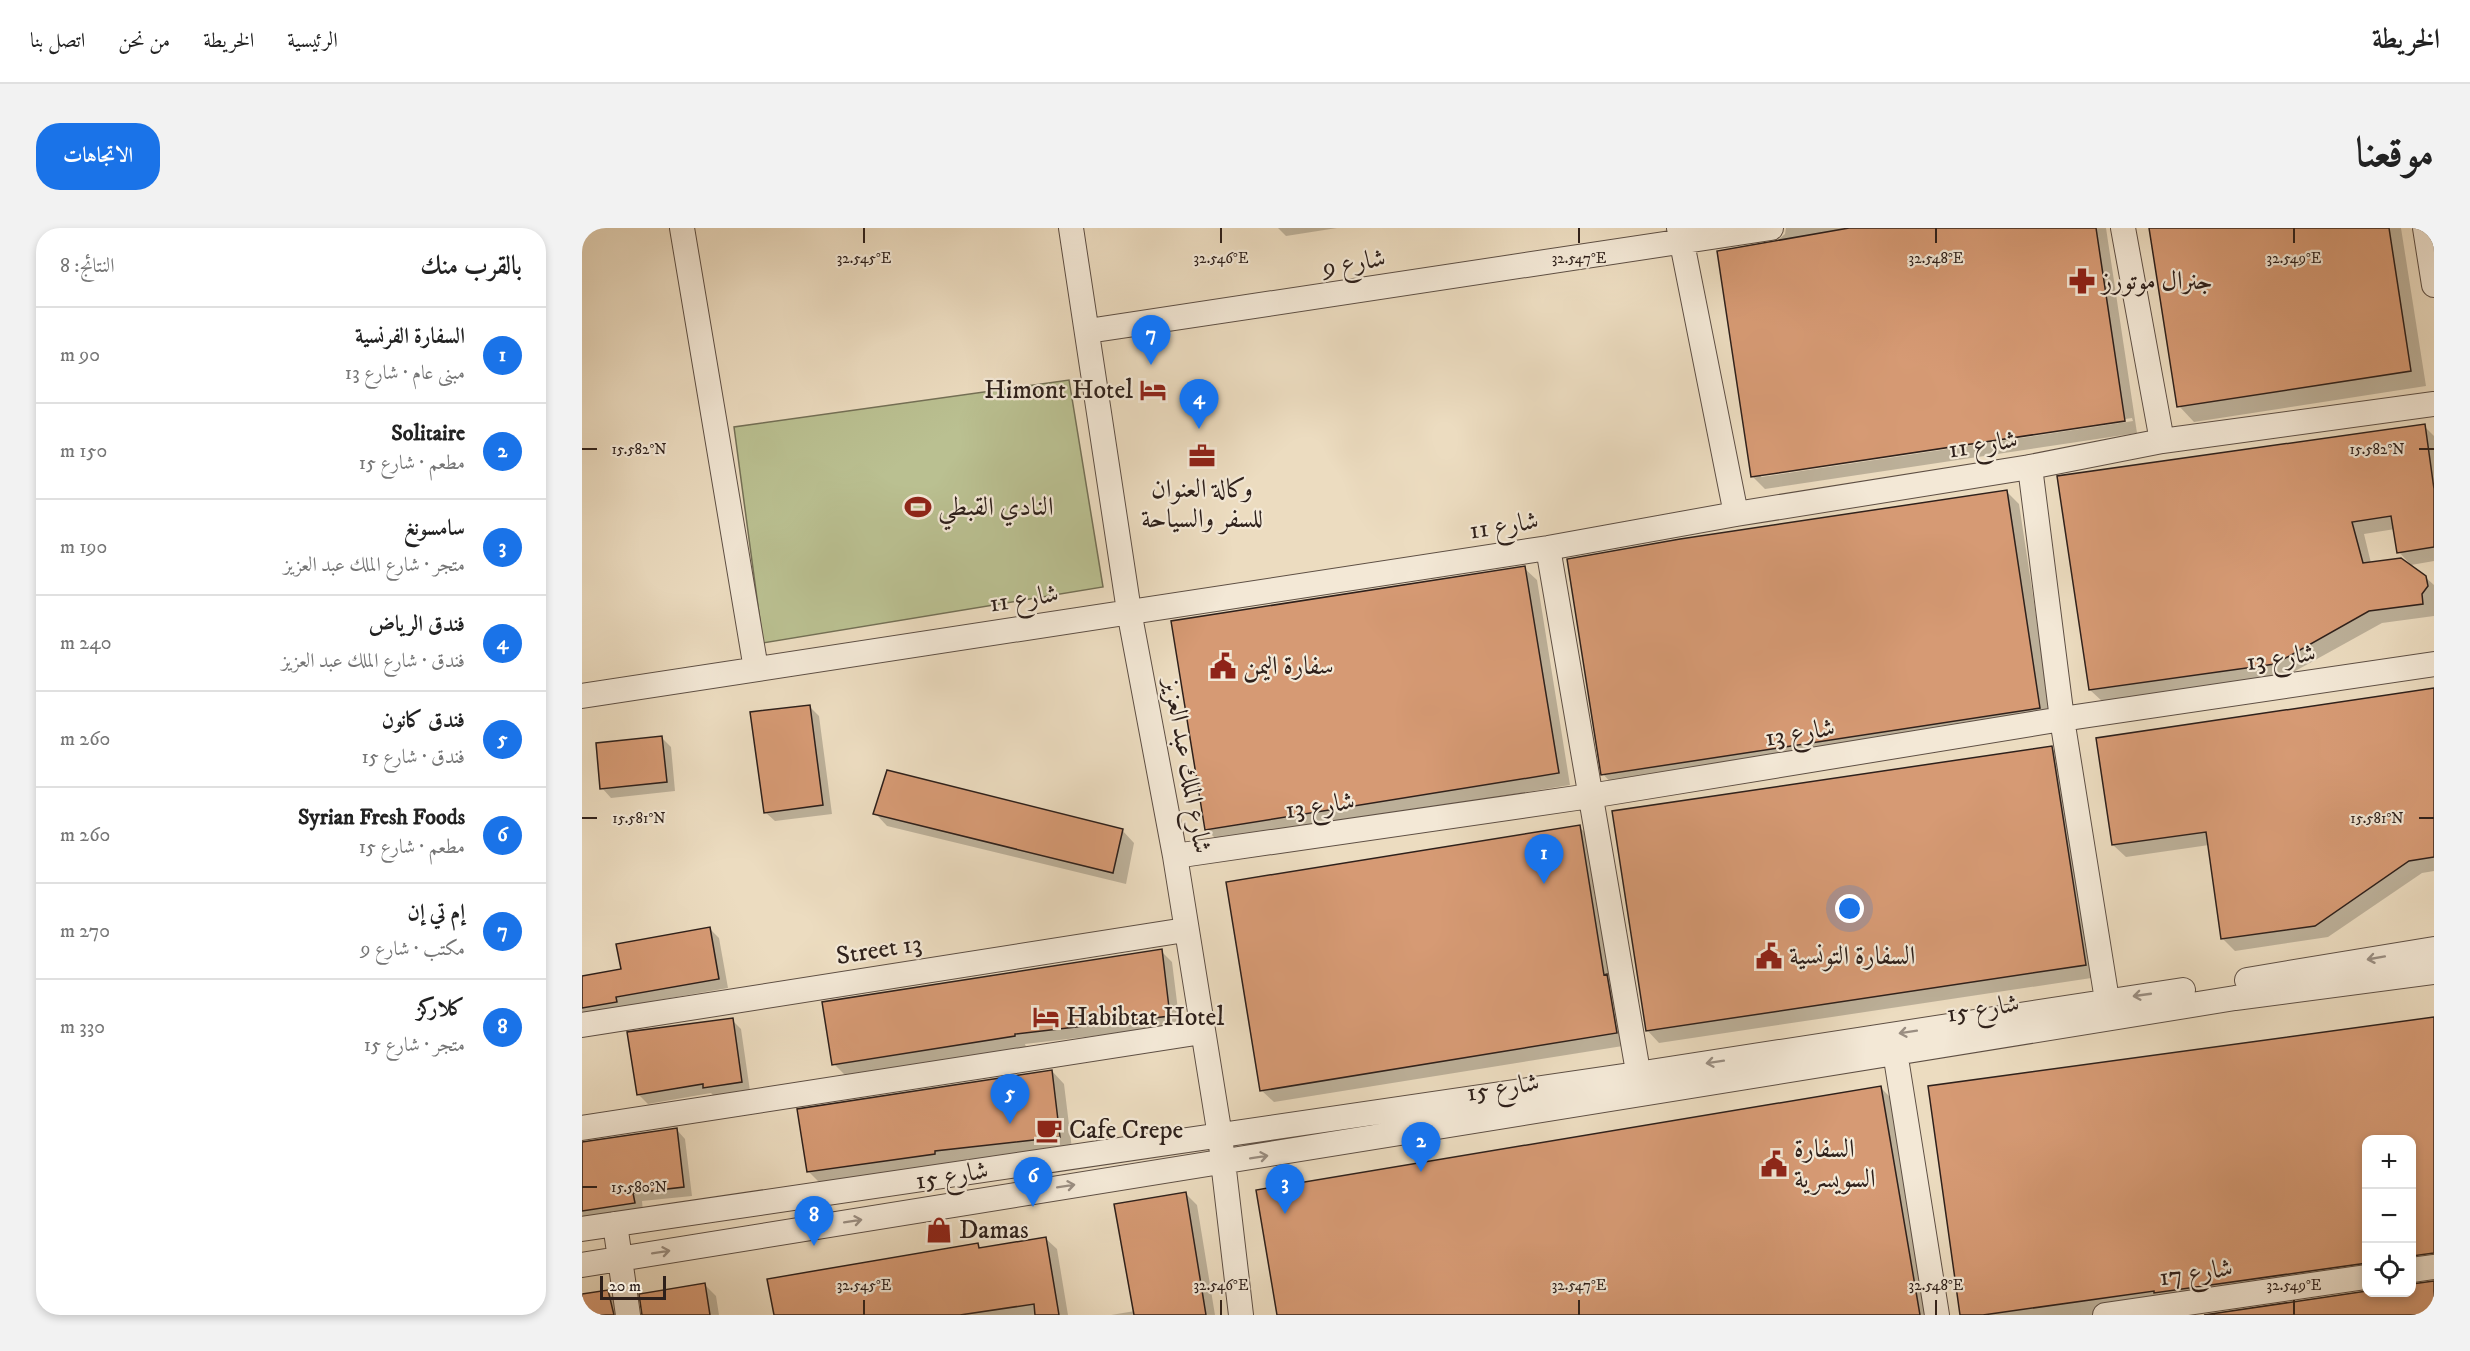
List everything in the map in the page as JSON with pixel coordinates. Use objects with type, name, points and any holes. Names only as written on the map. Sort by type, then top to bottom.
[{"type":"street","points":[[682,228],[756,669]]},
{"type":"street","name":"شارع الملك عبد العزيز","points":[[1071,228],[1130,611],[1175,856],[1185,930],[1220,1136],[1241,1315]]},
{"type":"street","name":"شارع 9","points":[[1088,331],[1681,235],[1771,228]]},
{"type":"street","points":[[2123,228],[2162,441]]},
{"type":"street","points":[[2425,228],[2434,285]]},
{"type":"street","points":[[1681,235],[1736,514]]},
{"type":"street","name":"شارع 11","points":[[582,696],[1548,548],[1736,514],[2030,467],[2162,441],[2434,404]]},
{"type":"street","points":[[2030,467],[2062,719],[2107,1000]]},
{"type":"street","points":[[1548,548],[1639,1084]]},
{"type":"street","name":"شارع 13","points":[[1175,856],[1590,796],[2062,719],[2434,664]]},
{"type":"street","name":"Street 13","points":[[582,1025],[1185,930]]},
{"type":"street","name":"شارع 15","points":[[582,1265],[1223,1162],[2107,1000],[2244,981],[2434,949]]},
{"type":"street","name":"شارع 15","points":[[582,1229],[1220,1136],[1895,1052],[2235,998],[2434,972]]},
{"type":"street","points":[[582,1128],[1202,1032]]},
{"type":"street","points":[[1895,1052],[1937,1315]]},
{"type":"street","points":[[615,1224],[628,1315]]},
{"type":"street","points":[[2416,1269],[2434,1267]]},
{"type":"street","name":"شارع 17","points":[[2105,1315],[2362,1278]]},
{"type":"green space","name":"النادي القبطي","points":[[1069,380],[1103,587],[763,643],[734,427]]},
{"type":"building","points":[[1849,228],[2096,228],[2125,421],[1751,477],[1717,251]]},
{"type":"building","points":[[2149,228],[2389,228],[2411,371],[2177,407]]},
{"type":"building","points":[[2425,424],[2434,489],[2434,547],[2397,553],[2391,516],[2352,522],[2363,563],[2401,558],[2426,576],[2428,586],[2422,594],[2423,604],[2369,611],[2275,664],[2089,690],[2057,476]]},
{"type":"building","points":[[2007,490],[2040,708],[1601,775],[1567,559],[1680,539]]},
{"type":"building","points":[[1525,566],[1559,773],[1205,830],[1171,621]]},
{"type":"building","points":[[2434,688],[2434,857],[2409,861],[2315,926],[2221,939],[2206,832],[2112,845],[2096,738]]},
{"type":"building","points":[[810,705],[823,805],[764,813],[750,712]]},
{"type":"building","points":[[662,736],[667,782],[600,789],[596,743]]},
{"type":"building","points":[[2052,746],[2086,965],[1646,1031],[1612,811]]},
{"type":"building","points":[[887,770],[1123,829],[1113,873],[873,814]]},
{"type":"building","points":[[1580,825],[1604,975],[1607,974],[1617,1033],[1260,1091],[1226,882]]},
{"type":"building","points":[[710,927],[719,979],[616,997],[617,1002],[582,1008],[582,976],[621,969],[616,944]]},
{"type":"building","points":[[1162,949],[1170,1016],[1015,1034],[1015,1036],[832,1065],[822,1002]]},
{"type":"building","points":[[2434,1017],[2434,1253],[2416,1255],[2416,1135],[2362,1135],[2362,1264],[1983,1315],[1960,1315],[1928,1086]]},
{"type":"building","points":[[733,1018],[742,1082],[703,1088],[703,1084],[637,1095],[627,1032]]},
{"type":"building","points":[[1052,1070],[1060,1137],[935,1151],[935,1154],[807,1172],[797,1109]]},
{"type":"building","points":[[1881,1086],[1920,1315],[1277,1315],[1256,1190]]},
{"type":"building","points":[[677,1128],[684,1187],[633,1193],[635,1203],[582,1211],[582,1142]]},
{"type":"building","points":[[1186,1192],[1206,1315],[1134,1315],[1114,1204]]},
{"type":"building","points":[[1046,1237],[1059,1315],[1035,1315],[1034,1304],[960,1315],[774,1315],[767,1279],[978,1243],[979,1248]]},
{"type":"building","points":[[2434,1281],[2434,1315],[2204,1315],[2362,1292],[2362,1297],[2416,1297],[2416,1283]]},
{"type":"building","points":[[705,1283],[710,1315],[642,1315],[639,1294]]},
{"type":"building","points":[[608,1290],[614,1315],[582,1315],[582,1294]]},
{"type":"place","name":"جنرال موتورز","points":[[2082,281]]},
{"type":"place","name":"إم تي إن","points":[[1151,365]]},
{"type":"place","name":"Himont Hotel","points":[[1153,390]]},
{"type":"place","name":"فندق الرياض","points":[[1199,429]]},
{"type":"place","name":"وكالة العنوان للسفر والسياحة","points":[[1202,456]]},
{"type":"place","name":"النادي القبطي","points":[[918,507]]},
{"type":"place","name":"سفارة اليمن","points":[[1223,666]]},
{"type":"place","name":"السفارة الفرنسية","points":[[1544,884]]},
{"type":"place","name":"السفارة التونسية","points":[[1769,956]]},
{"type":"place","name":"Habibtat Hotel","points":[[1046,1017]]},
{"type":"place","name":"فندق كانون","points":[[1010,1124]]},
{"type":"place","name":"Cafe Crepe","points":[[1049,1130]]},
{"type":"place","name":"السفارة السويسرية","points":[[1774,1164]]},
{"type":"place","name":"Solitaire","points":[[1421,1172]]},
{"type":"place","name":"Syrian Fresh Foods","points":[[1033,1207]]},
{"type":"place","name":"سامسونغ","points":[[1285,1214]]},
{"type":"place","name":"Damas","points":[[939,1230]]},
{"type":"place","name":"كلاركز","points":[[814,1246]]}]
